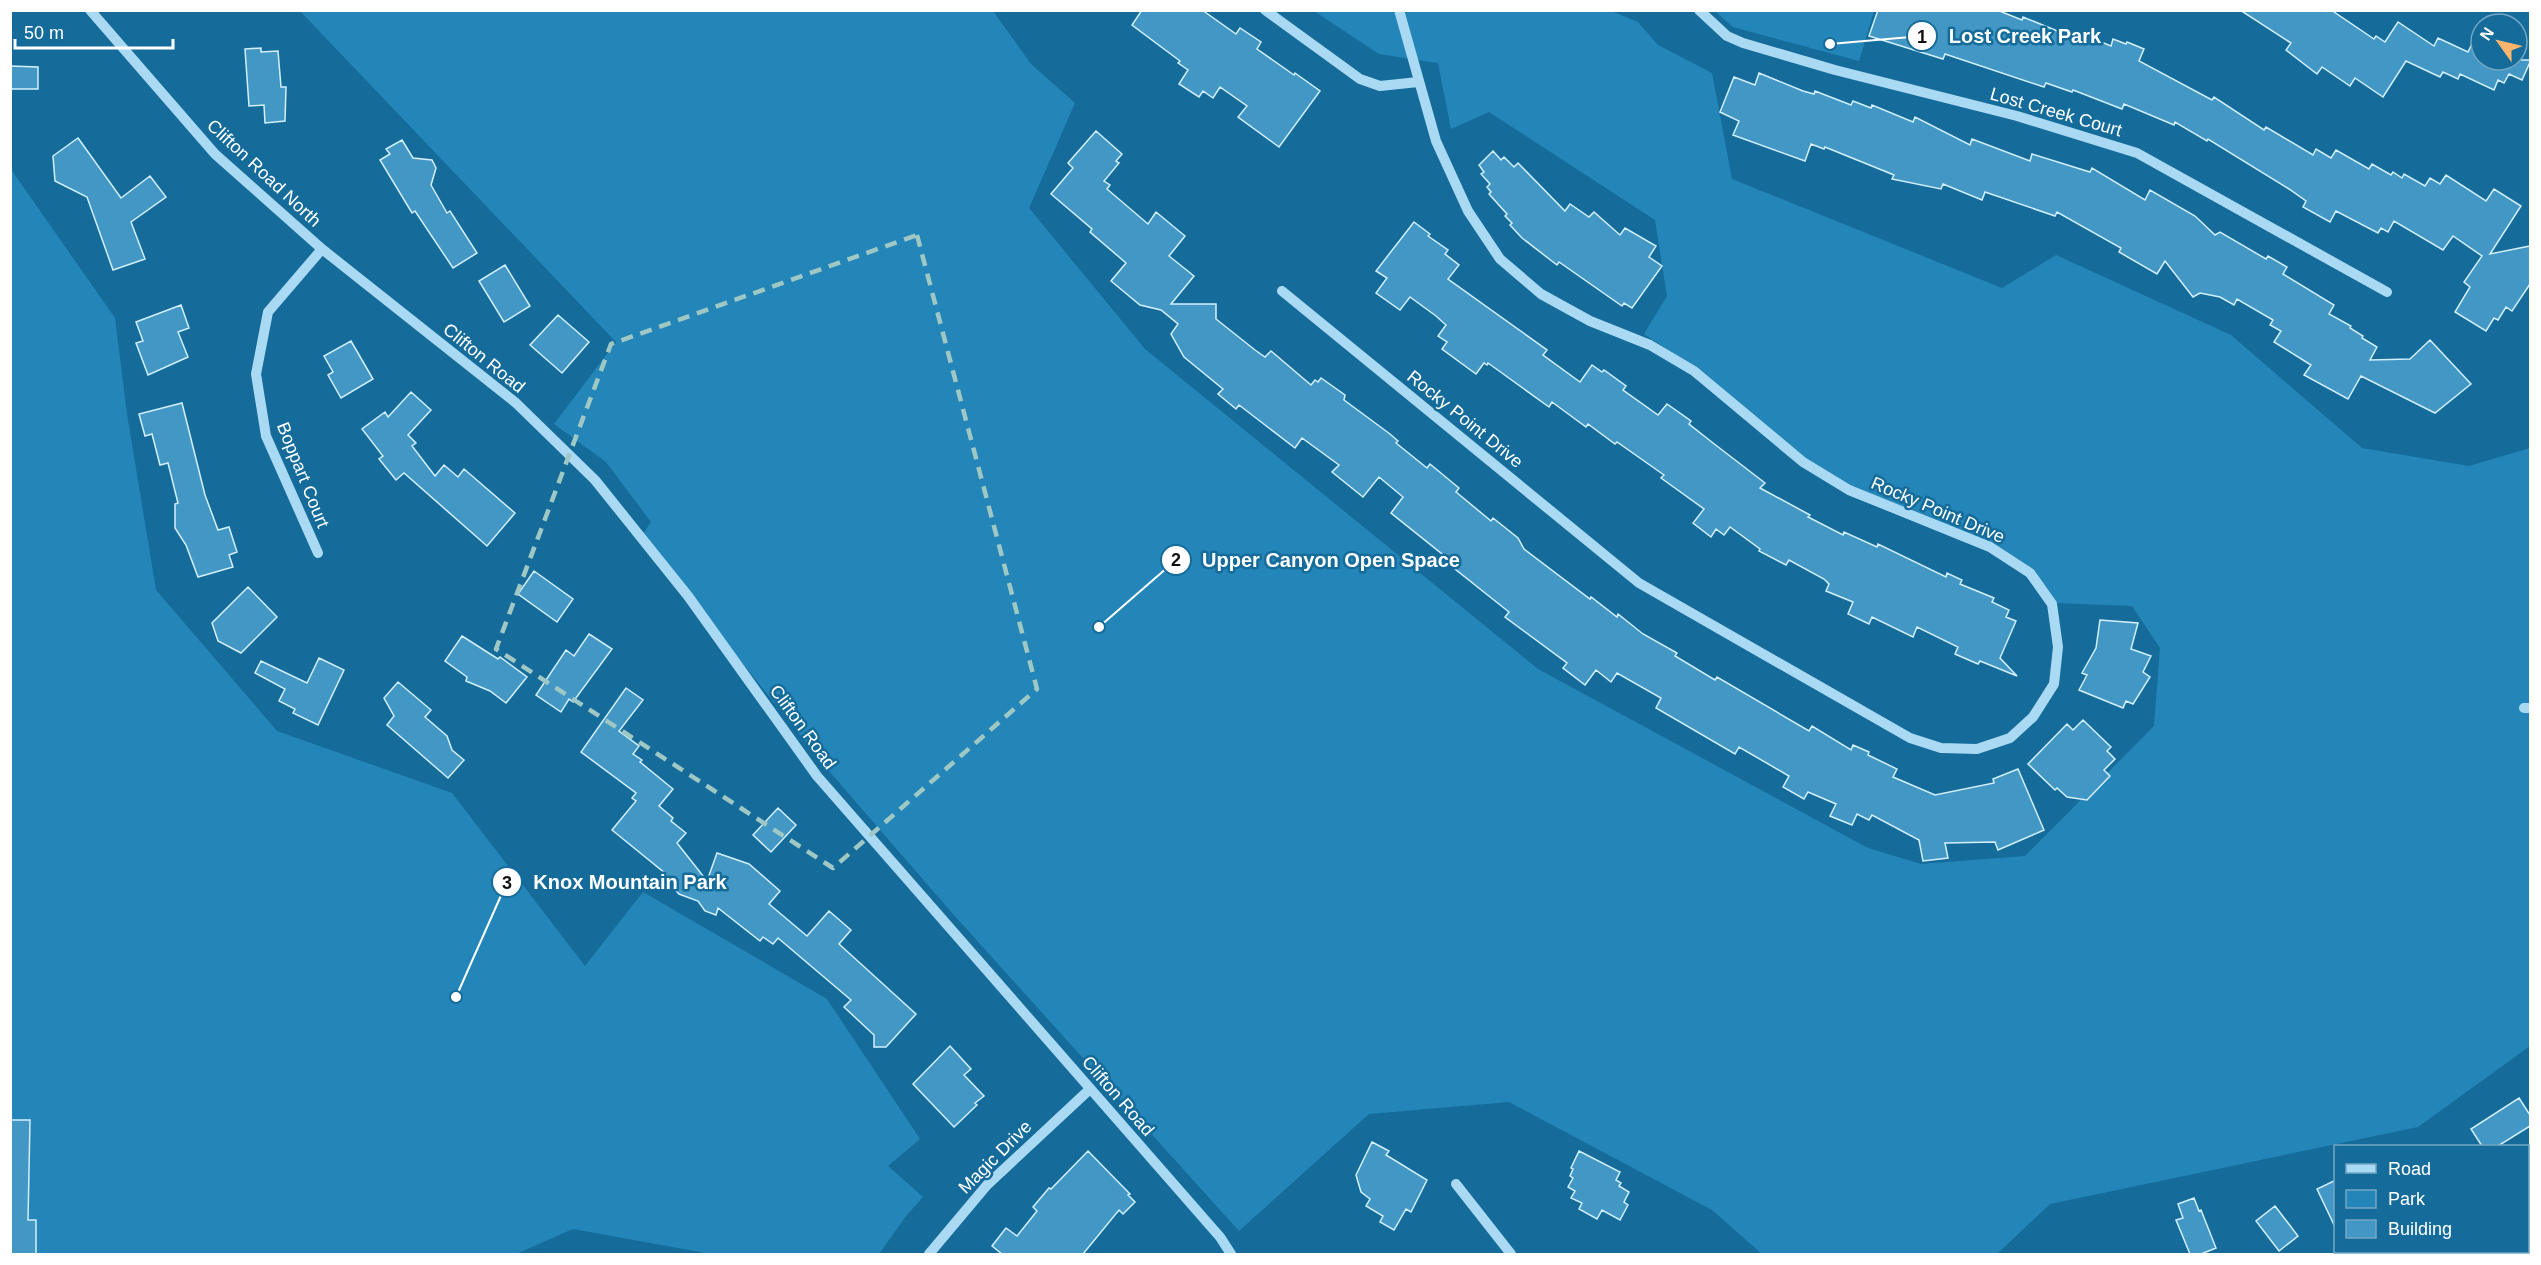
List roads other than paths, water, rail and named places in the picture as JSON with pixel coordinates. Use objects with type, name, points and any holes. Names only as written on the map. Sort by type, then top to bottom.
[{"type":"street","name":"Clifton Road North","points":[[90,10],[215,154],[322,249]]},
{"type":"street","points":[[1265,10],[1360,79],[1380,87],[1418,82]]},
{"type":"street","name":"Rocky Point Drive","points":[[1282,291],[1639,583],[1910,738],[1941,748],[1977,749],[2010,738],[2033,717],[2054,684],[2058,647],[2052,604],[2030,573],[1990,547],[1849,490],[1803,462],[1694,371],[1650,345],[1590,321],[1541,294],[1500,259],[1468,211],[1436,141],[1399,10]]},
{"type":"street","name":"Lost Creek Court","points":[[1699,10],[1727,36],[1743,43],[1835,70],[2028,119],[2137,153],[2387,292]]},
{"type":"street","name":"Boppart Court","points":[[318,553],[266,436],[256,374],[268,312],[322,249]]},
{"type":"street","name":"Clifton Road","points":[[322,249],[516,403],[595,480],[688,596],[817,776],[1220,1237],[1231,1254]]},
{"type":"street","name":"Magic Drive","points":[[929,1254],[987,1185],[1090,1089]]},
{"type":"street","points":[[1456,1184],[1511,1254]]},
{"type":"place","name":"Lost Creek Park","points":[[1830,44]]},
{"type":"place","name":"Upper Canyon Open Space","points":[[1099,627]]},
{"type":"place","name":"Knox Mountain Park","points":[[456,997]]}]
